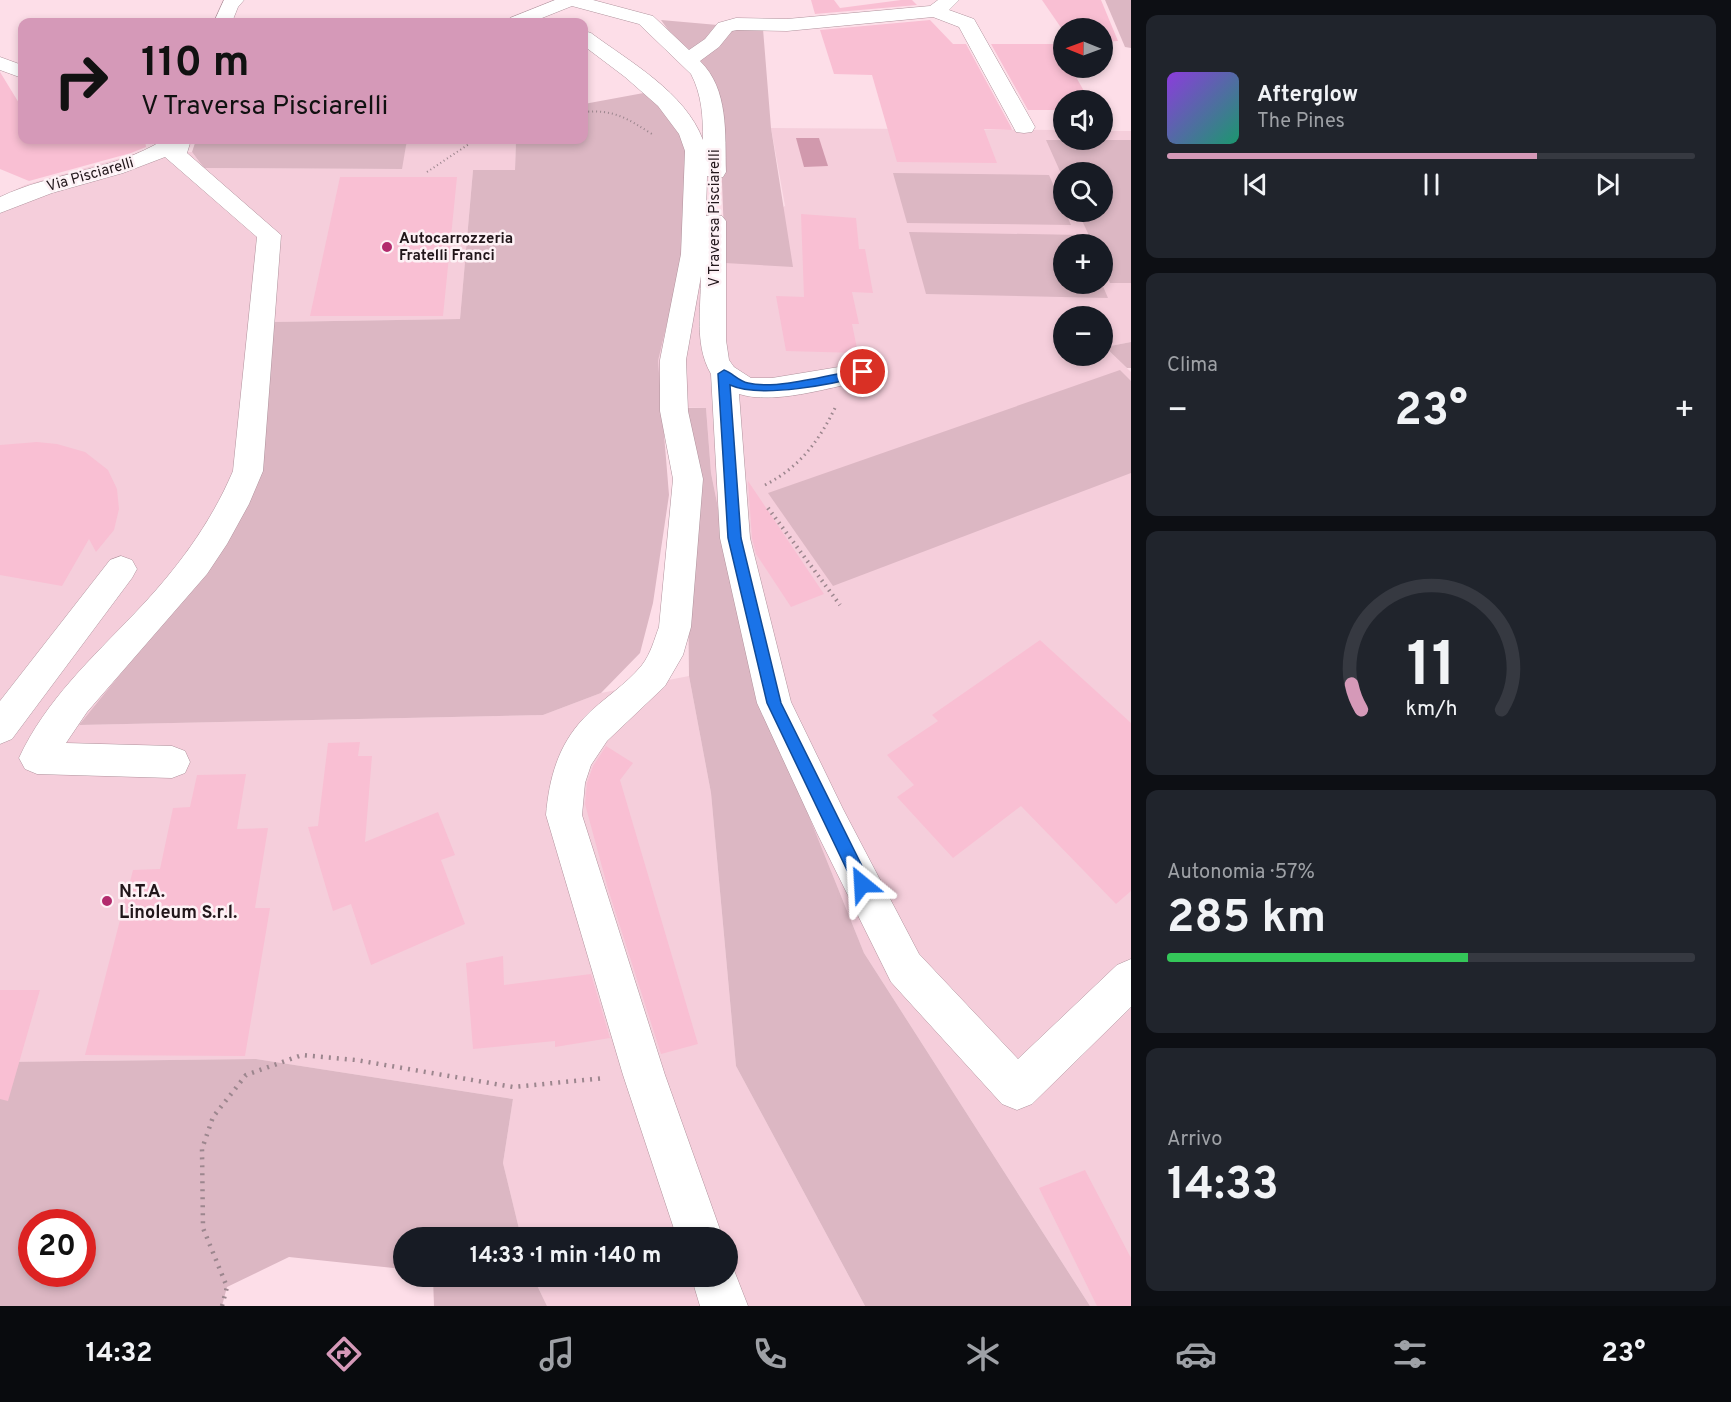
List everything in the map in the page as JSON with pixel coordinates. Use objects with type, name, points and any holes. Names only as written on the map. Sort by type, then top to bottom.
[{"type":"street","points":[[224,18],[229,5],[234,0]]},
{"type":"street","points":[[529,18],[571,0]]},
{"type":"street","name":"V Traversa Pisciarelli","points":[[571,0],[646,20],[689,59],[706,83],[713,109],[713,340],[716,360],[724,374],[735,538],[774,703],[905,968],[1017,1089],[1131,979]]},
{"type":"street","points":[[689,59],[712,43],[724,27],[736,24],[787,25],[943,6],[967,23],[1023,127]]},
{"type":"street","points":[[549,11],[559,18]]},
{"type":"street","points":[[588,40],[658,94],[693,137],[696,151],[693,254],[673,360],[674,411],[688,479],[675,627],[666,655],[653,676],[595,730],[576,757],[567,783],[564,815],[644,1075],[696,1227]]},
{"type":"street","points":[[0,54],[4,56],[0,61],[18,70]]},
{"type":"street","name":"Via Pisciarelli","points":[[0,206],[56,183],[145,158],[173,144]]},
{"type":"street","points":[[172,762],[37,758],[74,703],[205,553],[239,498],[248,471],[269,235],[175,155],[178,144]]},
{"type":"street","points":[[724,374],[735,383],[750,388],[772,388],[859,373]]},
{"type":"street","points":[[0,728],[121,569]]},
{"type":"street","points":[[718,1287],[724,1306]]},
{"type":"path","points":[[588,112],[617,115],[632,120],[648,132],[662,138],[674,140],[693,137]]},
{"type":"path","points":[[428,172],[469,144]]},
{"type":"path","points":[[761,486],[801,462],[822,437],[837,404],[846,400],[859,373]]},
{"type":"path","points":[[762,499],[840,605]]},
{"type":"path","points":[[222,1306],[227,1287],[203,1228],[202,1149],[213,1117],[246,1075],[302,1055],[356,1060],[513,1087],[644,1075]]},
{"type":"shaded area","points":[[1105,0],[1131,0],[1131,48],[1125,47]]},
{"type":"shaded area","points":[[661,20],[763,29],[771,128],[793,267],[725,263],[719,101]]},
{"type":"shaded area","points":[[649,92],[684,131],[688,150],[682,261],[658,361],[669,495],[653,603],[640,653],[601,693],[543,715],[79,725],[228,541],[272,322],[460,319],[473,170],[515,170],[516,144],[588,144],[588,103]]},
{"type":"shaded area","points":[[771,128],[1053,130],[1053,150],[1113,150],[1113,131],[1131,131],[1131,342],[1113,345],[1113,306],[1053,306],[1053,366],[1113,366],[1113,355],[1131,372],[1131,1306],[1090,1306],[864,953],[751,672],[711,473],[706,408],[660,407],[658,361],[682,261],[785,206]]},
{"type":"shaded area","points":[[796,138],[819,138],[828,166],[804,167]]},
{"type":"shaded area","points":[[1046,140],[1053,140],[1053,150],[1113,150],[1113,140],[1131,140],[1131,283],[1113,283],[1113,234],[1088,234],[1083,222],[1113,222],[1113,162],[1056,162]]},
{"type":"shaded area","points":[[195,144],[406,144],[402,169],[204,168],[192,152]]},
{"type":"shaded area","points":[[406,144],[516,144],[515,170],[473,170],[460,319],[272,322],[228,541],[79,725],[543,715],[601,693],[689,676],[711,793],[736,1066],[865,1306],[547,1306],[538,1287],[738,1287],[738,1227],[519,1227],[503,1163],[513,1099],[256,1059],[0,1062],[0,198],[25,185],[124,157],[192,152],[204,168],[401,169]]},
{"type":"shaded area","points":[[893,173],[1049,175],[1053,184],[1053,222],[1070,222],[1071,225],[907,223]]},
{"type":"shaded area","points":[[909,232],[1053,234],[1053,294],[1106,294],[1108,298],[926,294]]},
{"type":"shaded area","points":[[1131,342],[1131,368],[1127,368],[1113,355],[1113,345]]},
{"type":"shaded area","points":[[1120,370],[1131,381],[1131,473],[833,586],[768,493]]},
{"type":"shaded area","points":[[686,408],[706,408],[711,473],[751,672],[864,953],[1090,1306],[865,1306],[736,1066],[711,793],[689,676]]},
{"type":"shaded area","points":[[256,1059],[513,1099],[503,1163],[519,1227],[393,1227],[393,1268],[289,1257],[227,1287],[222,1306],[0,1306],[0,1062]]},
{"type":"shaded area","points":[[433,1287],[538,1287],[547,1306],[434,1306]]},
{"type":"building","points":[[811,0],[834,0],[840,8],[901,0],[912,0],[917,5],[815,14]]},
{"type":"building","points":[[1042,0],[1101,0],[1108,18],[1054,18]]},
{"type":"building","points":[[930,20],[953,44],[966,44],[1011,127],[1012,130],[984,129],[997,163],[897,162],[872,75],[834,74],[820,30]]},
{"type":"building","points":[[1113,29],[1118,41],[1113,41]]},
{"type":"building","points":[[991,44],[1053,44],[1053,78],[1077,78],[1083,90],[1053,90],[1053,110],[1028,110]]},
{"type":"building","points":[[0,72],[18,101],[18,144],[146,144],[146,147],[131,153],[29,181],[0,169]]},
{"type":"building","name":"Autocarrozzeria Fratelli Franci","points":[[340,177],[457,177],[443,316],[310,316]]},
{"type":"building","points":[[801,214],[856,218],[859,249],[865,249],[873,293],[852,292],[859,324],[852,324],[858,353],[786,351],[776,296],[804,297]]},
{"type":"building","points":[[37,442],[57,444],[85,452],[108,470],[117,489],[119,509],[114,530],[96,552],[89,539],[62,586],[0,575],[0,445]]},
{"type":"building","points":[[748,481],[824,594],[791,607],[756,554],[752,538]]},
{"type":"building","points":[[1040,640],[1131,723],[1131,891],[1116,904],[1021,806],[953,858],[897,797],[914,785],[887,755],[938,721],[932,715]]},
{"type":"building","points":[[360,742],[358,756],[372,756],[365,842],[438,812],[455,855],[441,860],[465,924],[371,965],[351,904],[333,911],[308,827],[318,826],[328,743]]},
{"type":"building","points":[[606,746],[633,763],[620,780],[698,1044],[661,1054],[608,889],[585,804],[587,783],[593,766]]},
{"type":"building","points":[[246,774],[237,829],[268,828],[255,908],[270,908],[245,1056],[85,1055],[133,870],[160,869],[173,808],[190,807],[197,775]]},
{"type":"building","points":[[503,956],[504,985],[591,974],[610,1038],[555,1047],[555,1041],[473,1049],[466,963]]},
{"type":"building","points":[[0,990],[40,990],[8,1101],[0,1099]]},
{"type":"building","points":[[1085,1170],[1131,1258],[1131,1306],[1097,1306],[1039,1188]]},
{"type":"place","name":"Autocarrozzeria Fratelli Franci","points":[[387,247]]},
{"type":"place","name":"N.T.A. Linoleum S.r.l.","points":[[107,901]]},
{"type":"route","points":[[862,884],[774,703],[735,538],[724,374],[735,383],[750,388],[772,388],[863,372]]}]
